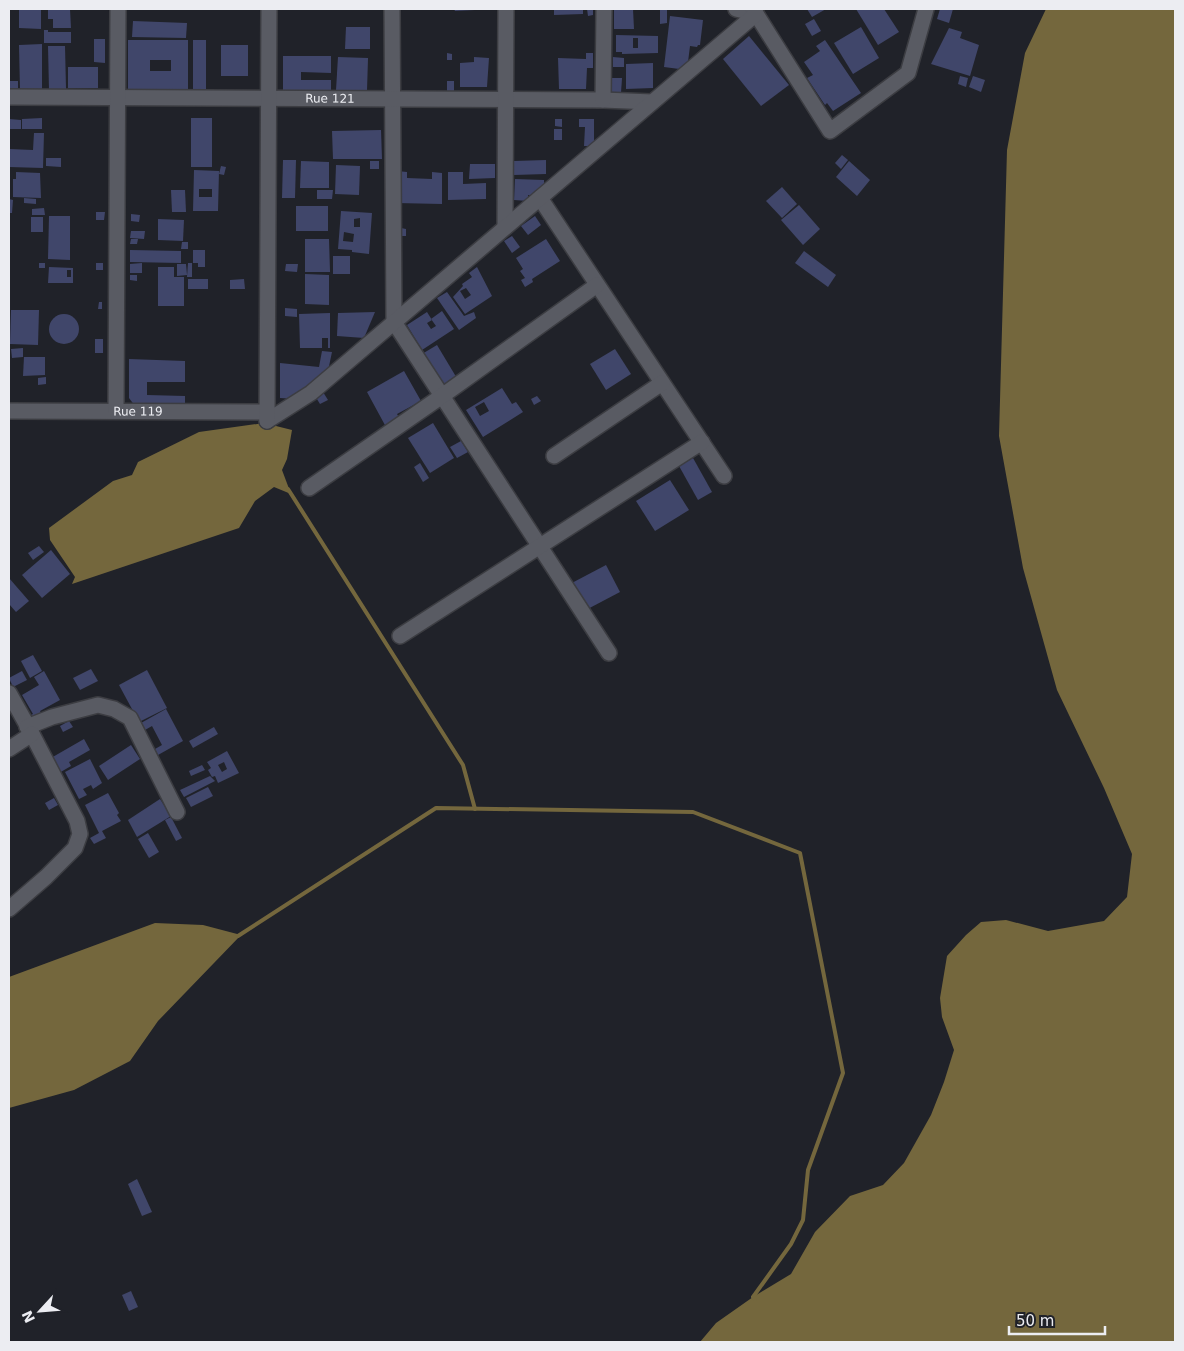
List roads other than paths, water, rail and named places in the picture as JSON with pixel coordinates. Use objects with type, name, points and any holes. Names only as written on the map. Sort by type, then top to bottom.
[{"type":"street","points":[[116,411],[118,9]]},
{"type":"street","points":[[269,9],[267,416],[311,393],[652,102],[754,11]]},
{"type":"street","points":[[392,9],[391,99],[394,322],[610,652]]},
{"type":"street","points":[[505,228],[506,9]]},
{"type":"street","points":[[603,100],[604,9]]},
{"type":"street","points":[[736,9],[754,11]]},
{"type":"street","points":[[754,11],[830,131],[908,73],[926,9]]},
{"type":"street","name":"Rue 121","points":[[9,97],[603,100],[652,102]]},
{"type":"street","points":[[540,198],[724,476]]},
{"type":"street","points":[[309,488],[597,285]]},
{"type":"street","points":[[554,456],[662,382]]},
{"type":"street","name":"Rue 119","points":[[9,411],[116,411],[267,416]]},
{"type":"street","points":[[400,636],[702,442]]},
{"type":"street","points":[[9,693],[77,821],[80,834],[76,848],[9,909]]},
{"type":"street","points":[[9,749],[29,730],[52,717],[98,706],[114,710],[130,718],[177,812]]},
{"type":"waterway","points":[[288,489],[463,765],[475,809]]},
{"type":"waterway","points":[[238,936],[436,808],[693,812],[800,853],[843,1073],[808,1170],[803,1220],[791,1244],[753,1297],[755,1299]]}]
